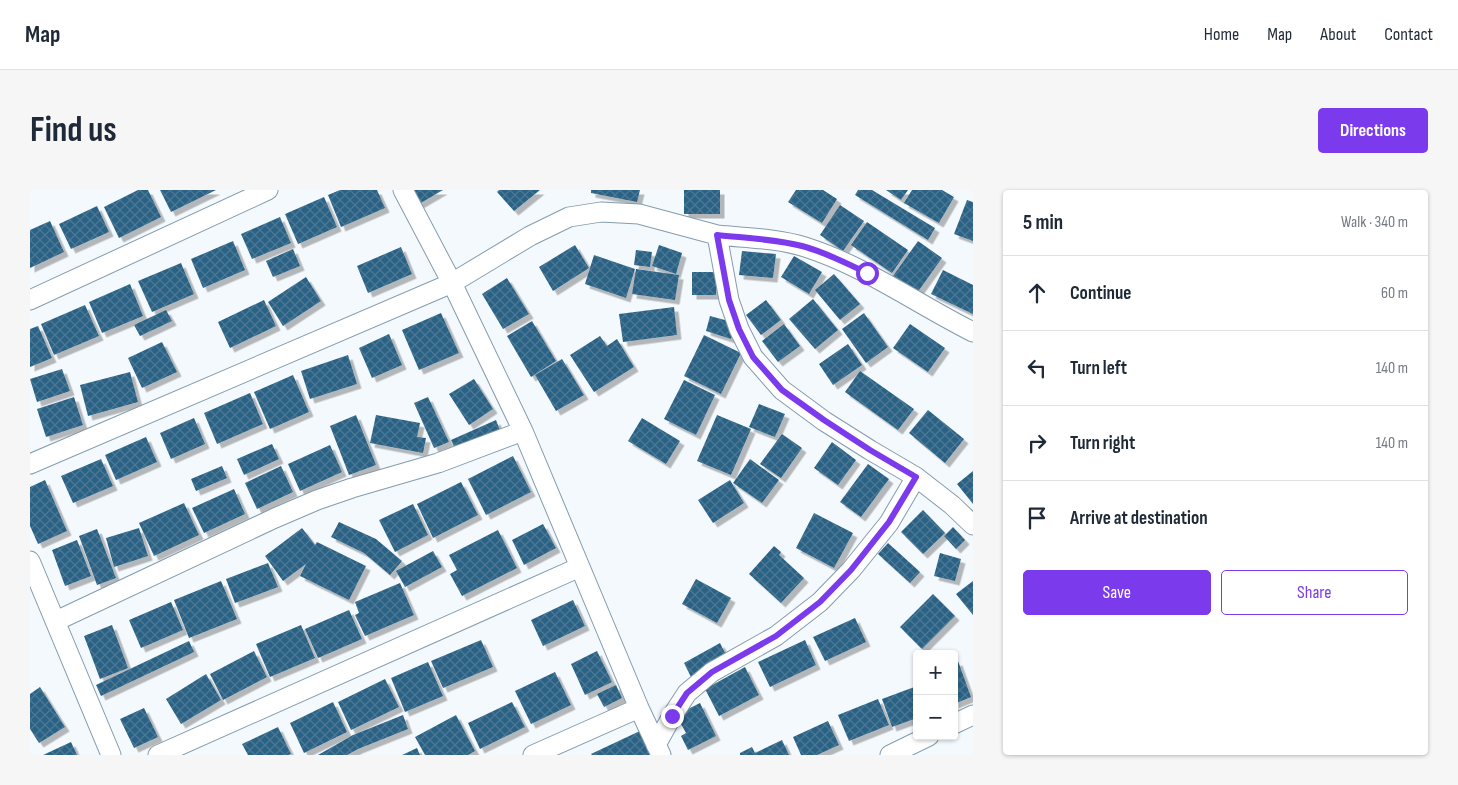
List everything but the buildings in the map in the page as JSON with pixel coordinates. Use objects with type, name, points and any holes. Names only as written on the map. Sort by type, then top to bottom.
[{"type":"street","points":[[30,300],[268,190]]},
{"type":"street","points":[[403,190],[452,283],[523,431],[639,708],[659,750]]},
{"type":"street","points":[[30,464],[452,283],[530,236],[569,217],[601,212],[639,214],[717,235],[778,241],[803,246],[836,258],[867,273],[973,332]]},
{"type":"street","points":[[717,235],[729,300],[739,329],[753,357],[782,390],[870,450],[916,477],[952,504],[973,525]]},
{"type":"street","points":[[56,620],[317,500],[438,463],[523,431]]},
{"type":"street","points":[[659,750],[672,716],[687,693],[712,672],[776,636],[820,602],[851,570],[889,522],[916,477]]},
{"type":"street","points":[[30,561],[111,755]]},
{"type":"street","points":[[158,755],[580,567]]},
{"type":"street","points":[[533,755],[639,708]]},
{"type":"street","points":[[958,722],[973,715]]},
{"type":"street","points":[[890,755],[922,740]]},
{"type":"route","points":[[672,716],[687,693],[712,672],[776,636],[820,602],[851,570],[889,522],[916,477],[870,450],[782,390],[753,357],[739,329],[729,300],[717,235],[778,241],[803,246],[836,258],[867,273]]}]
